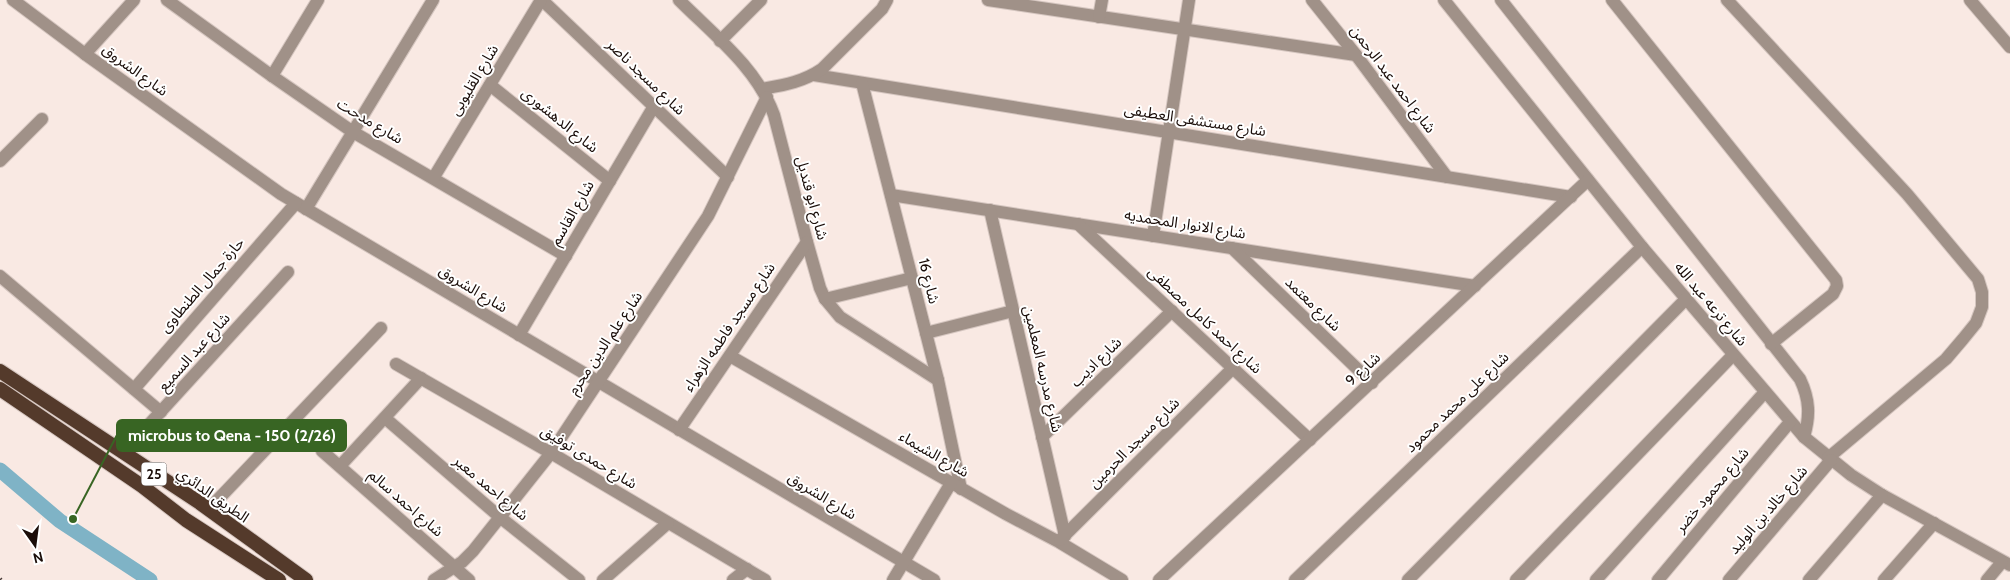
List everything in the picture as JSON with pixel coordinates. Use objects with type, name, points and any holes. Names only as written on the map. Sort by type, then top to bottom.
[{"type":"highway","name":"الطريق الدائري","points":[[0,371],[183,491],[306,580]]},
{"type":"highway","name":"25","points":[[0,389],[142,486],[204,532],[279,580]]},
{"type":"highway","points":[[169,507],[177,504],[183,491]]},
{"type":"highway","points":[[204,532],[213,512]]},
{"type":"street","name":"شارع الشروق","points":[[13,0],[253,175],[301,206],[934,580]]},
{"type":"street","points":[[85,54],[134,0]]},
{"type":"street","name":"شارع مدحت","points":[[167,0],[353,132],[434,177],[566,256]]},
{"type":"street","name":"حارة جمال الطنطاوى","points":[[134,389],[301,206],[353,132],[433,0]]},
{"type":"street","name":"شارع القليوبى","points":[[434,177],[542,0]]},
{"type":"street","name":"شارع مسجد ناصر","points":[[542,0],[728,177]]},
{"type":"street","name":"شارع ابو قنديل","points":[[679,0],[748,69],[764,93],[774,115],[807,242],[820,288],[826,299],[845,321],[938,380]]},
{"type":"street","points":[[720,41],[761,0]]},
{"type":"street","points":[[764,93],[814,75],[882,9],[887,0]]},
{"type":"street","points":[[988,0],[1356,55]]},
{"type":"street","points":[[1099,17],[1102,0]]},
{"type":"street","points":[[1153,236],[1189,0]]},
{"type":"street","name":"شارع احمد عبد الرحمن","points":[[1312,0],[1356,55],[1447,177]]},
{"type":"street","name":"شارع ترعه عبد الله","points":[[1444,0],[1642,247],[1804,438],[1829,459],[1882,495],[2006,564]]},
{"type":"street","points":[[1502,0],[1800,379],[1806,391],[1809,405],[1809,418],[1804,438]]},
{"type":"street","points":[[1612,0],[1836,280],[1837,286],[1833,294],[1772,344]]},
{"type":"street","name":"شارع خالد بن الوليد","points":[[1727,0],[1907,194],[1978,279],[1982,292],[1982,307],[1976,322],[1946,358],[1829,459],[1729,580]]},
{"type":"street","points":[[1970,0],[2010,47]]},
{"type":"street","points":[[272,76],[314,2]]},
{"type":"street","name":"شارع مستشفى العطيفى","points":[[814,75],[1571,197]]},
{"type":"street","name":"شارع 16","points":[[862,83],[938,380],[956,486]]},
{"type":"street","name":"شارع الدهشورى","points":[[490,85],[610,181]]},
{"type":"street","name":"شارع علم الدين محرم","points":[[434,580],[468,557],[551,453],[708,216],[728,177],[764,93]]},
{"type":"street","name":"شارع القاسم","points":[[519,335],[654,106]]},
{"type":"street","points":[[0,161],[42,119]]},
{"type":"street","name":"شارع 9","points":[[1159,580],[1588,180]]},
{"type":"street","name":"شارع الانوار المحمديه","points":[[891,195],[1475,286]]},
{"type":"street","name":"شارع مدرسه المعلمين","points":[[990,210],[1042,437],[1062,539]]},
{"type":"street","name":"شارع احمد كامل مصطفى","points":[[1078,224],[1310,440]]},
{"type":"street","name":"شارع مسجد فاطمه الزهراء","points":[[678,430],[807,242]]},
{"type":"street","name":"شارع على محمد محمود","points":[[1296,580],[1642,247]]},
{"type":"street","name":"شارع معتمد","points":[[1232,248],[1372,383]]},
{"type":"street","name":"شارع عبد السميع","points":[[123,453],[288,272]]},
{"type":"street","points":[[0,276],[161,412]]},
{"type":"street","points":[[826,299],[912,278]]},
{"type":"street","points":[[1408,580],[1686,299]]},
{"type":"street","points":[[926,333],[1013,311]]},
{"type":"street","name":"شارع اديب","points":[[1042,437],[1172,311]]},
{"type":"street","points":[[213,512],[381,328]]},
{"type":"street","points":[[1516,580],[1733,355]]},
{"type":"street","name":"شارع الشيماء","points":[[730,356],[956,486],[1062,539],[1122,580]]},
{"type":"street","name":"شارع حمدى توفيق","points":[[396,364],[765,580]]},
{"type":"street","name":"شارع مسجد الحرمين","points":[[1062,539],[1233,368]]},
{"type":"street","points":[[340,466],[422,378]]},
{"type":"street","points":[[1596,580],[1765,392]]},
{"type":"street","name":"شارع احمد معبر","points":[[385,418],[501,518],[579,580]]},
{"type":"street","name":"شارع محمود خضر","points":[[1658,580],[1790,422]]},
{"type":"street","name":"شارع احمد سالم","points":[[322,451],[469,580]]},
{"type":"street","points":[[893,580],[956,486]]},
{"type":"street","points":[[1809,580],[1882,495]]},
{"type":"street","points":[[604,580],[668,523]]},
{"type":"street","points":[[1884,580],[1934,523]]},
{"type":"street","points":[[1986,580],[2006,564]]},
{"type":"street","points":[[733,580],[747,569]]},
{"type":"waterway","points":[[0,470],[60,521],[150,580]]},
{"type":"place","name":"microbus to Qena - 150 (2/26)","points":[[73,519]]}]
